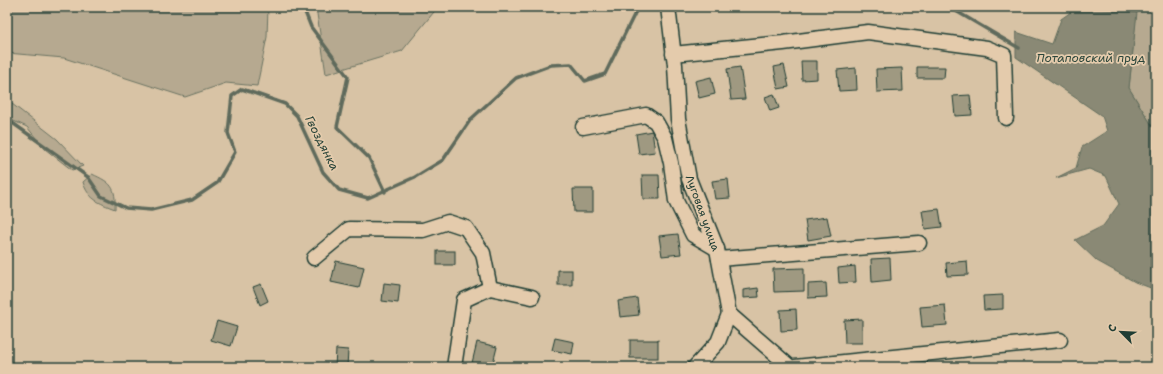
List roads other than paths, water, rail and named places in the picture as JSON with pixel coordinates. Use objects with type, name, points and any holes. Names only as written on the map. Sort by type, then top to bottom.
[{"type":"street","name":"Луговая улица","points":[[668,7],[678,119],[690,179],[718,254],[729,314]]},
{"type":"street","points":[[673,54],[783,44],[868,32],[987,48],[1004,55],[1006,118]]},
{"type":"street","points":[[583,127],[646,115],[656,122],[665,138],[671,163],[676,201],[692,235],[718,254],[919,243]]},
{"type":"street","points":[[314,258],[349,228],[423,230],[448,222],[466,228],[483,253],[490,288]]},
{"type":"street","points":[[454,367],[464,300],[490,288],[532,297]]},
{"type":"street","points":[[695,367],[718,342],[729,314],[790,367]]},
{"type":"street","points":[[795,367],[1060,340]]},
{"type":"water","name":"Потаповский пруд","points":[[1078,7],[1102,7],[1103,9],[1137,12],[1129,88],[1156,132],[1156,290],[1135,282],[1097,261],[1075,240],[1103,226],[1119,204],[1106,176],[1089,169],[1056,178],[1076,168],[1082,147],[1107,131],[1102,116],[1016,57],[1016,32],[1052,44],[1061,19]]},
{"type":"waterway","points":[[303,7],[311,27],[348,77],[337,127],[369,158],[385,192]]},
{"type":"waterway","name":"Гвоздянка","points":[[7,119],[88,177],[101,196],[126,208],[151,210],[192,200],[217,183],[235,152],[228,133],[232,96],[242,89],[285,104],[297,116],[323,172],[339,190],[368,198],[415,177],[443,160],[471,119],[516,78],[551,65],[571,64],[585,81],[605,74],[638,7]]},
{"type":"waterway","name":"Гвоздянка","points":[[949,7],[1019,48]]}]
